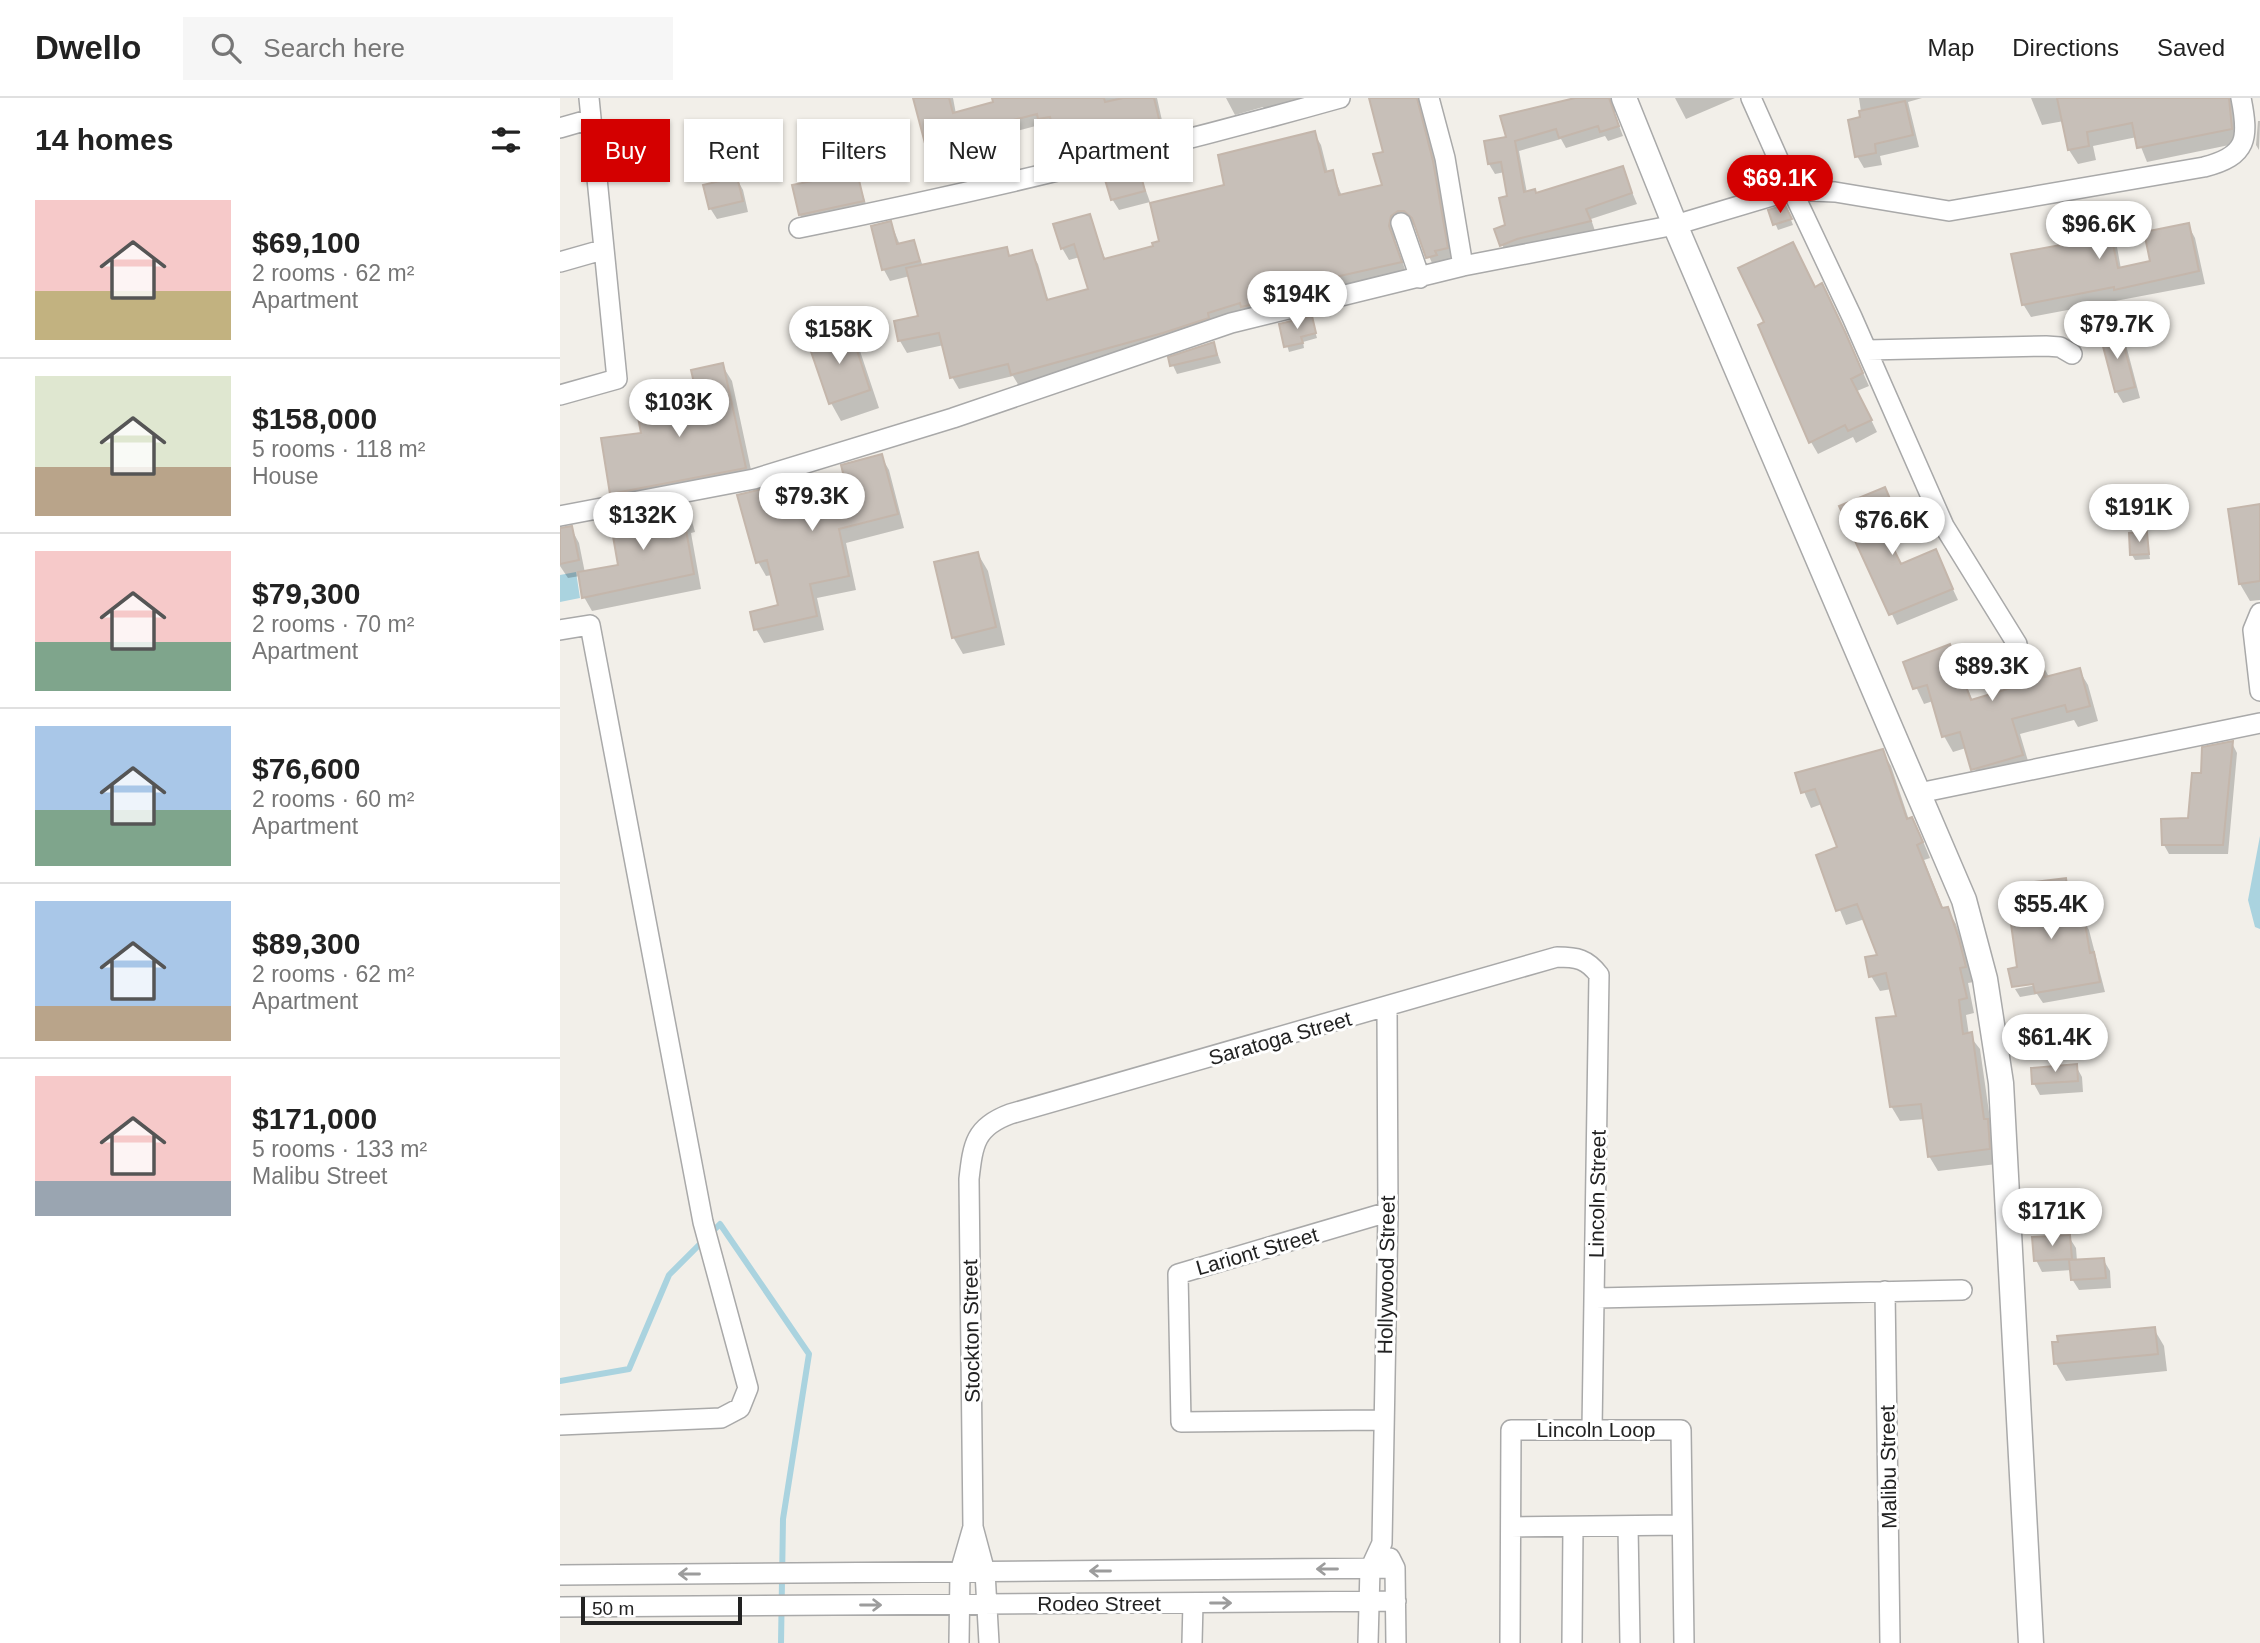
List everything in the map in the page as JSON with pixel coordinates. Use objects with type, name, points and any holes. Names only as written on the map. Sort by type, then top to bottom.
[{"type":"street","points":[[589,98],[591,119]]},
{"type":"street","points":[[799,228],[912,205],[1223,131],[1340,98]]},
{"type":"street","points":[[1429,98],[1445,158],[1463,266]]},
{"type":"street","points":[[1624,98],[1675,225],[1964,900],[1984,979],[1997,1048],[2031,1643]]},
{"type":"street","points":[[1751,98],[1867,350],[1944,526],[2017,644]]},
{"type":"street","points":[[560,516],[754,479],[953,418],[1231,323],[1463,266],[1675,225],[1792,190],[1835,192],[1949,211],[2204,167],[2223,162],[2240,147],[2247,128],[2241,98]]},
{"type":"street","points":[[560,128],[581,122]]},
{"type":"street","points":[[560,395],[617,379],[596,182]]},
{"type":"street","points":[[1401,223],[1420,278]]},
{"type":"street","points":[[560,262],[602,250]]},
{"type":"street","points":[[1867,350],[2046,346],[2060,347],[2072,354]]},
{"type":"street","points":[[2260,613],[2253,630],[2260,691]]},
{"type":"street","points":[[560,630],[590,625],[703,1222],[748,1388],[740,1408],[721,1418],[560,1425]]},
{"type":"street","points":[[1919,793],[2260,723]]},
{"type":"street","name":"Saratoga Street","points":[[978,1137],[989,1122],[1010,1114],[1387,1008],[1557,957],[1574,957],[1589,962]]},
{"type":"street","name":"Lincoln Street","points":[[1589,962],[1599,975],[1592,1429]]},
{"type":"street","name":"Hollywood Street","points":[[1382,1543],[1382,1419],[1388,1212],[1387,1008]]},
{"type":"street","name":"Stockton Street","points":[[973,1527],[969,1179],[978,1137]]},
{"type":"street","name":"Lariont Street","points":[[1382,1419],[1181,1422],[1178,1274],[1388,1212]]},
{"type":"street","points":[[1596,1298],[1962,1290]]},
{"type":"street","name":"Malibu Street","points":[[1885,1291],[1890,1643]]},
{"type":"street","name":"Lincoln Loop","points":[[1510,1643],[1511,1430],[1592,1429],[1681,1430],[1684,1643]]},
{"type":"street","points":[[1511,1527],[1682,1525]]},
{"type":"street","points":[[1628,1526],[1630,1643]]},
{"type":"street","points":[[973,1527],[985,1572],[989,1643]]},
{"type":"street","points":[[959,1643],[960,1572],[973,1527]]},
{"type":"street","points":[[1572,1643],[1573,1527]]},
{"type":"street","points":[[1382,1543],[1395,1568],[1396,1643]]},
{"type":"street","points":[[1368,1643],[1367,1601],[1370,1569],[1382,1543]]},
{"type":"street","name":"Rodeo Street","points":[[560,1575],[1395,1568]]},
{"type":"street","name":"Rodeo Street","points":[[560,1607],[1396,1601]]},
{"type":"street","points":[[1192,1643],[1193,1603]]},
{"type":"water","points":[[576,572],[580,598],[560,602],[560,575]]},
{"type":"water","points":[[2260,836],[2260,929],[2255,927],[2248,900]]},
{"type":"building","points":[[913,98],[949,98],[953,113],[993,102],[992,98],[1104,98],[1105,102],[1123,98],[1154,98],[1159,119],[1038,119],[1037,114],[1017,119],[924,119],[924,140]]},
{"type":"building","points":[[1369,98],[1417,98],[1433,161],[1448,248],[1435,251],[1437,255],[1426,258],[1412,218],[1404,211],[1398,211],[1391,216],[1389,226],[1402,262],[1322,280],[1324,287],[1241,307],[1240,303],[1208,313],[1209,318],[1163,333],[1011,375],[1008,364],[950,378],[939,333],[898,341],[894,321],[918,316],[906,268],[1007,247],[1009,256],[1032,250],[1047,300],[1088,289],[1074,244],[1061,249],[1053,224],[1090,214],[1104,259],[1153,246],[1152,243],[1159,241],[1150,203],[1224,185],[1218,155],[1315,131],[1325,172],[1333,170],[1339,195],[1382,185],[1373,154],[1383,152]]},
{"type":"building","points":[[1575,98],[1609,98],[1619,126],[1600,132],[1598,126],[1559,138],[1556,129],[1515,141],[1524,192],[1535,189],[1536,193],[1623,166],[1632,193],[1586,209],[1591,221],[1517,239],[1500,246],[1494,229],[1505,225],[1499,198],[1507,196],[1501,162],[1488,164],[1484,141],[1506,137],[1500,116]]},
{"type":"building","points":[[2057,98],[2229,98],[2232,129],[2137,148],[2132,123],[2087,132],[2089,146],[2068,150]]},
{"type":"building","points":[[1905,101],[1913,135],[1875,144],[1876,153],[1855,157],[1848,120],[1860,117],[1859,111]]},
{"type":"building","points":[[738,182],[743,201],[709,209],[703,185]]},
{"type":"building","points":[[807,182],[859,182],[864,201],[799,215],[792,185]]},
{"type":"building","points":[[1106,182],[1143,182],[1145,191],[1111,200]]},
{"type":"building","points":[[1785,205],[1792,219],[1773,225],[1768,210]]},
{"type":"building","points":[[2106,211],[2118,268],[2150,261],[2144,232],[2189,223],[2199,271],[2114,290],[2114,287],[2022,305],[2011,254],[2066,244],[2060,219]]},
{"type":"building","points":[[891,221],[897,244],[914,240],[920,261],[882,270],[871,226]]},
{"type":"building","points":[[1793,242],[1815,287],[1822,283],[1846,334],[1863,373],[1851,379],[1872,420],[1848,431],[1845,425],[1809,443],[1758,325],[1764,322],[1738,268]]},
{"type":"building","points":[[1312,316],[1316,333],[1301,337],[1303,343],[1284,347],[1279,324]]},
{"type":"building","points":[[850,329],[870,390],[829,404],[808,343]]},
{"type":"building","points":[[2120,331],[2135,387],[2115,392],[2100,335]]},
{"type":"building","points":[[1214,342],[1217,355],[1170,366],[1168,357]]},
{"type":"building","points":[[723,363],[746,468],[610,494],[601,438],[641,433],[637,412],[698,400],[691,370]]},
{"type":"building","points":[[882,454],[898,514],[839,529],[849,576],[810,584],[817,616],[754,630],[750,612],[778,605],[767,560],[756,563],[737,495],[766,488],[767,496],[844,477],[841,465]]},
{"type":"building","points":[[1885,487],[1893,506],[1876,513],[1901,564],[1936,549],[1953,589],[1889,615],[1839,506]]},
{"type":"building","points":[[2260,504],[2260,581],[2239,584],[2228,509]]},
{"type":"building","points":[[685,505],[688,518],[684,519],[694,574],[582,598],[578,572],[618,565],[610,519]]},
{"type":"building","points":[[572,526],[579,560],[560,564],[560,528]]},
{"type":"building","points":[[2147,532],[2149,554],[2130,555],[2129,533]]},
{"type":"building","points":[[978,552],[996,627],[952,638],[934,562]]},
{"type":"building","points":[[1950,644],[1971,700],[2014,687],[2009,666],[2041,658],[2045,677],[2080,668],[2090,706],[2067,712],[2065,705],[2012,719],[2023,755],[1971,770],[1960,732],[1942,737],[1927,685],[1913,689],[1903,662]]},
{"type":"building","points":[[2233,741],[2223,845],[2162,845],[2161,819],[2188,818],[2192,773],[2201,773],[2202,747]]},
{"type":"building","points":[[1883,749],[1907,819],[1912,817],[1923,842],[1917,845],[1942,908],[1948,907],[1959,939],[1966,967],[1960,968],[1967,998],[1959,1000],[1963,1034],[1972,1032],[1984,1119],[1988,1119],[1990,1149],[1928,1157],[1921,1104],[1890,1107],[1876,1018],[1896,1016],[1886,973],[1869,977],[1865,957],[1877,955],[1857,904],[1836,911],[1816,855],[1837,847],[1815,789],[1801,793],[1795,773]]},
{"type":"building","points":[[2066,878],[2071,919],[2084,917],[2090,953],[2094,952],[2100,982],[2035,993],[2033,984],[2012,987],[2008,969],[2017,967],[2011,924],[2023,922],[2018,884]]},
{"type":"building","points":[[2077,1064],[2078,1081],[2032,1084],[2031,1068]]},
{"type":"building","points":[[2070,1235],[2072,1259],[2034,1261],[2032,1237]]},
{"type":"building","points":[[2104,1258],[2106,1278],[2071,1280],[2069,1260]]},
{"type":"building","points":[[2155,1327],[2158,1354],[2054,1364],[2052,1342],[2058,1342],[2057,1336]]},
{"type":"waterway","points":[[560,1381],[629,1369],[669,1275],[720,1224],[809,1354],[783,1519],[781,1643]]}]
